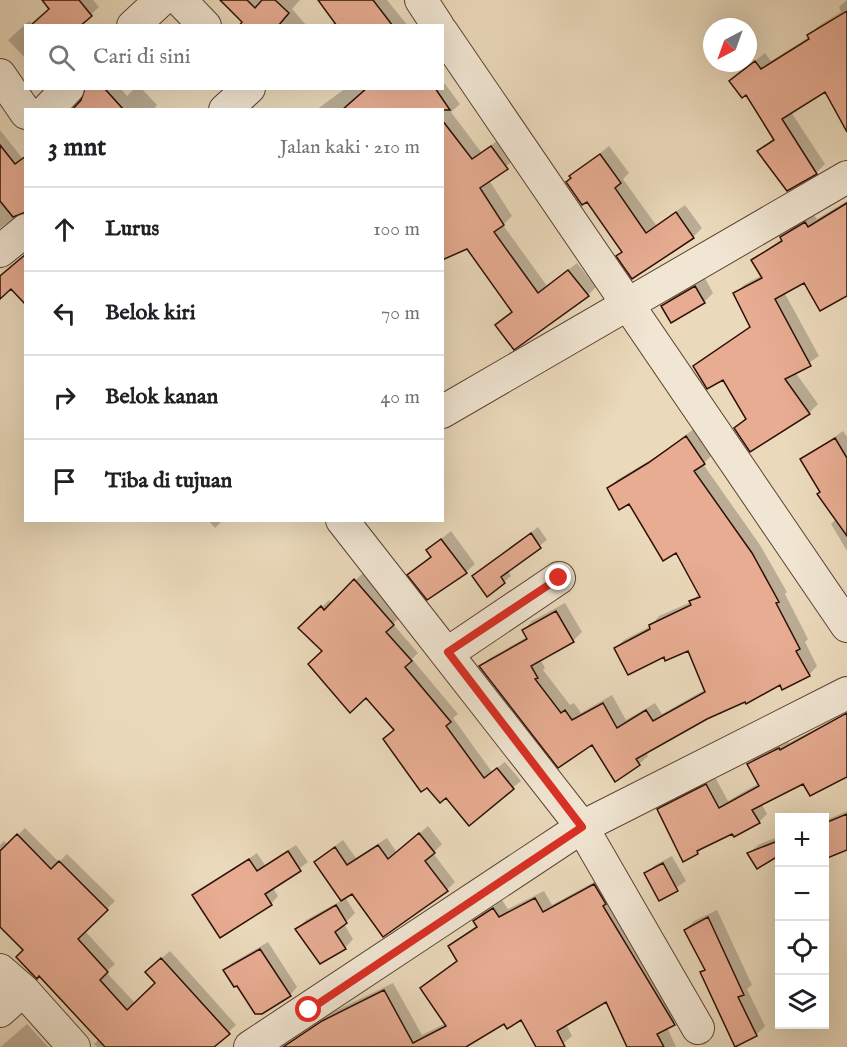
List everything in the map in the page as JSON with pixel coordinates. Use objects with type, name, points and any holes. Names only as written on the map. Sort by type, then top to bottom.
[{"type":"street","points":[[135,24],[161,0]]},
{"type":"street","points":[[180,0],[203,24]]},
{"type":"street","points":[[421,0],[437,24]]},
{"type":"street","points":[[444,35],[847,626]]},
{"type":"street","points":[[0,75],[24,109]]},
{"type":"street","points":[[49,108],[66,90]]},
{"type":"street","points":[[227,108],[247,90]]},
{"type":"street","points":[[444,411],[847,177]]},
{"type":"street","points":[[0,251],[24,232]]},
{"type":"street","points":[[344,522],[448,652],[582,827],[698,1028]]},
{"type":"street","points":[[448,652],[559,578]]},
{"type":"street","points":[[250,1047],[582,827],[847,693]]},
{"type":"street","points":[[0,1011],[11,980],[74,1047]]},
{"type":"building","points":[[42,0],[79,0],[92,16],[82,24],[32,24],[49,9]]},
{"type":"building","points":[[220,0],[247,0],[255,8],[262,0],[275,0],[289,13],[280,24],[240,24],[242,22]]},
{"type":"building","points":[[318,0],[373,0],[391,24],[336,24]]},
{"type":"building","points":[[847,11],[847,132],[825,92],[782,119],[817,174],[787,191],[757,151],[774,140],[746,95],[742,98],[729,81],[741,72],[757,72],[757,64],[761,69],[809,39],[807,35]]},
{"type":"building","points":[[84,90],[106,90],[122,108],[74,108],[81,100]]},
{"type":"building","points":[[365,90],[436,90],[450,110],[444,110],[444,108],[344,108]]},
{"type":"building","points":[[444,123],[472,159],[491,146],[508,169],[480,188],[504,225],[494,232],[538,293],[568,270],[589,296],[514,350],[495,325],[512,312],[467,249],[444,259]]},
{"type":"building","points":[[0,145],[15,164],[24,157],[24,213],[13,217],[0,201]]},
{"type":"building","points":[[600,154],[621,183],[615,188],[646,233],[676,212],[694,238],[632,279],[616,256],[622,252],[587,202],[582,205],[566,182],[571,178],[569,176]]},
{"type":"building","points":[[847,203],[847,296],[820,311],[804,283],[775,299],[811,366],[785,379],[810,414],[750,452],[734,428],[746,419],[723,380],[707,389],[693,366],[750,327],[733,293],[762,278],[751,260],[782,241],[780,237],[805,222],[808,227]]},
{"type":"building","points":[[24,256],[24,303],[11,289],[0,299],[0,276]]},
{"type":"building","points":[[695,286],[705,303],[671,323],[661,306]]},
{"type":"building","points":[[686,436],[705,464],[694,471],[752,553],[779,602],[776,603],[800,649],[796,651],[810,676],[782,690],[780,685],[746,704],[745,702],[707,719],[636,759],[640,765],[615,782],[592,745],[558,768],[479,666],[527,639],[522,630],[556,611],[574,642],[531,666],[538,678],[535,679],[561,713],[565,710],[572,720],[603,703],[617,728],[646,710],[653,721],[705,692],[688,651],[665,661],[664,657],[628,675],[614,648],[650,629],[649,625],[691,605],[689,601],[700,597],[676,553],[663,561],[629,504],[619,510],[607,488]]},
{"type":"building","points":[[835,438],[847,458],[847,536],[817,494],[820,492],[800,459]]},
{"type":"building","points":[[531,533],[541,548],[501,577],[505,583],[487,597],[472,576]]},
{"type":"building","points":[[441,539],[467,573],[427,600],[407,575],[431,557],[426,550]]},
{"type":"building","points":[[354,579],[394,625],[386,632],[412,661],[405,667],[451,722],[446,726],[484,778],[497,768],[514,789],[469,826],[446,798],[440,803],[427,788],[421,792],[383,739],[394,730],[366,698],[350,713],[308,664],[322,651],[298,628],[321,606],[324,610]]},
{"type":"building","points":[[847,713],[847,777],[810,796],[803,784],[752,810],[760,823],[734,837],[732,834],[697,851],[698,854],[683,862],[657,809],[706,784],[719,808],[759,786],[747,764],[779,748],[780,750]]},
{"type":"building","points":[[847,814],[847,850],[829,857],[829,821]]},
{"type":"building","points":[[419,833],[435,853],[425,861],[448,891],[383,937],[352,894],[341,901],[314,862],[335,847],[347,865],[378,845],[388,859]]},
{"type":"building","points":[[17,834],[51,869],[59,861],[108,910],[78,939],[108,972],[100,980],[127,1010],[155,983],[145,972],[161,958],[230,1034],[214,1047],[105,1047],[39,976],[37,979],[16,957],[23,950],[0,927],[0,851]]},
{"type":"building","points":[[775,842],[775,858],[757,869],[747,853]]},
{"type":"building","points":[[288,851],[301,871],[265,894],[272,905],[220,938],[192,895],[249,859],[257,871]]},
{"type":"building","points":[[663,863],[678,891],[659,901],[644,873]]},
{"type":"building","points":[[594,884],[606,904],[603,906],[675,1025],[657,1034],[664,1047],[627,1047],[606,1002],[557,1031],[565,1047],[536,1047],[521,1020],[507,1029],[504,1024],[466,1047],[283,1047],[322,1021],[384,990],[413,1043],[446,1026],[420,988],[457,961],[448,946],[477,927],[473,921],[493,908],[499,917],[535,898],[543,912]]},
{"type":"building","points":[[336,905],[347,923],[335,932],[346,949],[320,964],[295,929]]},
{"type":"building","points":[[708,917],[744,995],[738,997],[757,1036],[735,1047],[700,972],[705,970],[684,930]]},
{"type":"building","points":[[260,949],[291,996],[262,1014],[255,1014],[237,986],[234,987],[223,970]]},
{"type":"route","points":[[309,1010],[582,827],[448,652],[559,578]]}]
